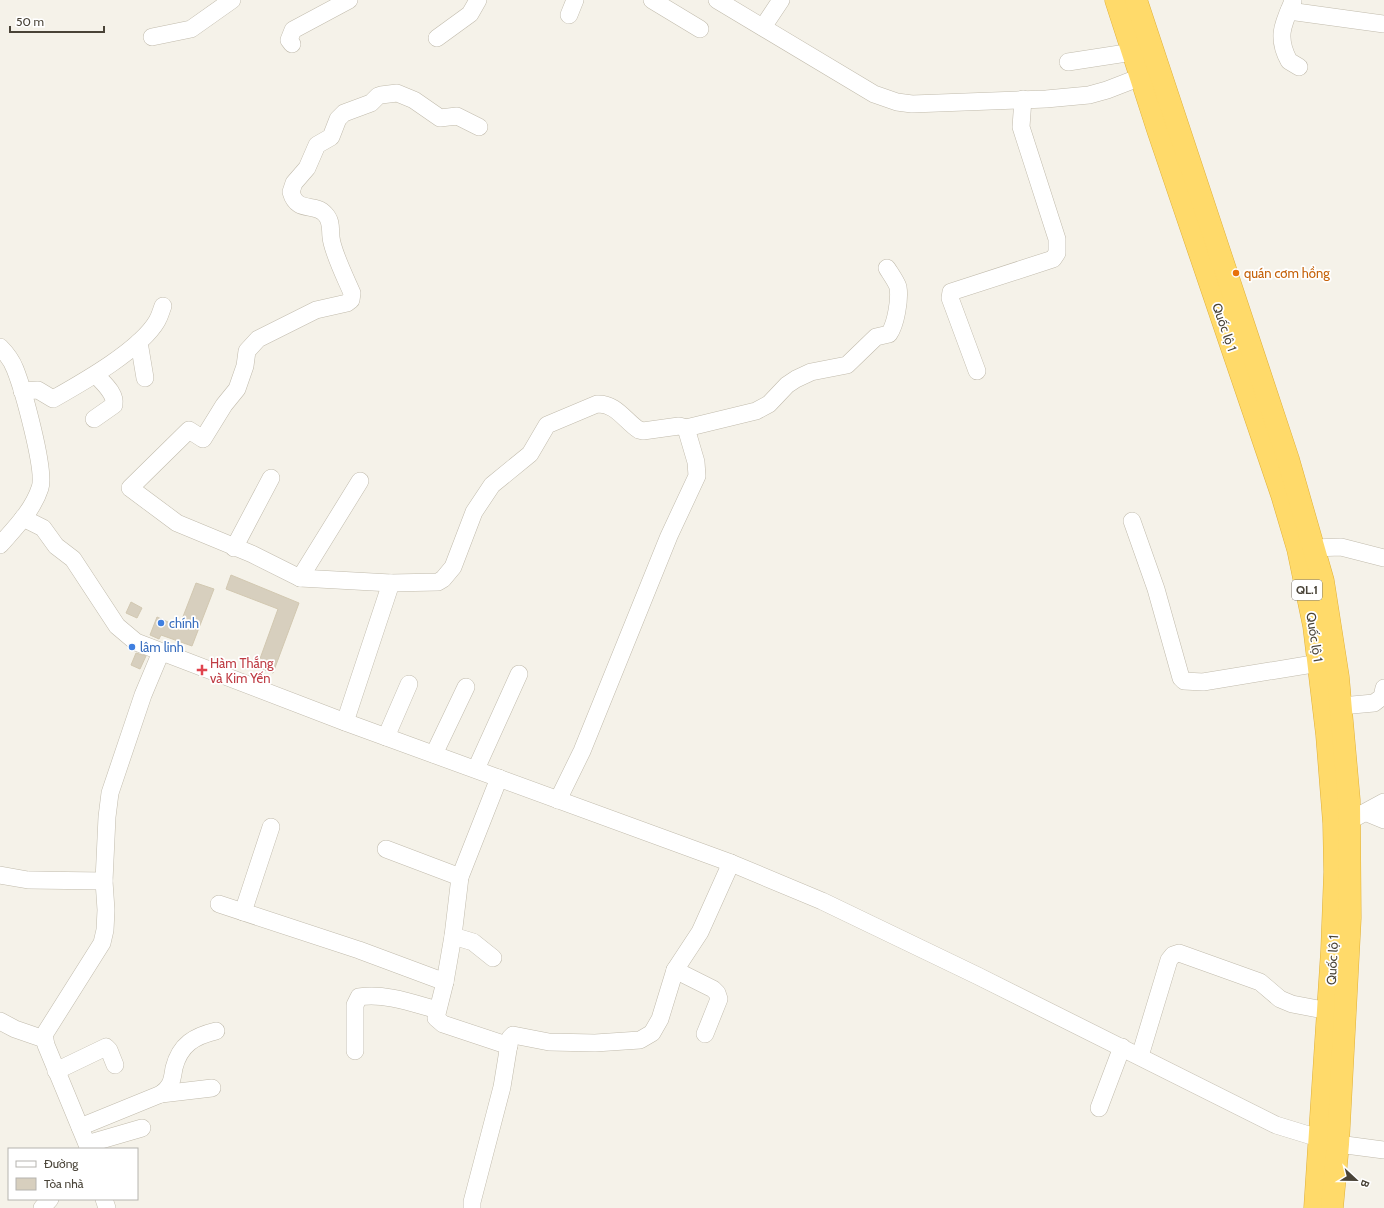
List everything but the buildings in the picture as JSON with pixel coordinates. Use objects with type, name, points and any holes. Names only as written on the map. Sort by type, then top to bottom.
[{"type":"highway","name":"Quốc lộ 1","points":[[1116,0],[1133,52],[1150,73],[1288,459],[1323,581],[1338,678],[1349,800],[1358,817],[1329,1141],[1315,1208]]},
{"type":"highway","name":"Quốc lộ 1","points":[[1136,0],[1150,73],[1282,495],[1306,585],[1319,663],[1330,769],[1335,852],[1329,1011],[1329,1141],[1332,1208]]},
{"type":"street","points":[[152,36],[191,29],[232,0]]},
{"type":"street","points":[[292,44],[289,40],[293,30],[349,0]]},
{"type":"street","points":[[437,38],[470,14],[478,0]]},
{"type":"street","points":[[652,0],[700,28]]},
{"type":"street","points":[[717,0],[874,94],[897,102],[912,104],[1089,95],[1107,90],[1150,73]]},
{"type":"street","points":[[763,27],[781,0]]},
{"type":"street","points":[[1299,67],[1289,61],[1281,34],[1283,24],[1291,5],[1384,24]]},
{"type":"street","points":[[1068,62],[1133,52]]},
{"type":"street","points":[[479,127],[457,116],[440,118],[414,100],[397,93],[378,96],[371,103],[344,113],[338,119],[334,133],[331,137],[317,145],[307,168],[294,183],[291,192],[295,201],[301,205],[320,210],[326,214],[332,228],[332,242],[353,297],[347,303],[316,310],[258,339],[247,351],[245,366],[237,389],[224,405],[203,439],[189,430],[130,488],[171,519],[234,548],[252,554],[300,578],[391,583],[432,583],[443,579],[448,574],[457,558],[469,523],[476,508],[492,485],[530,454],[547,425],[597,404],[613,407],[639,430],[643,431],[679,426],[686,428],[756,411],[770,404],[787,385],[796,379],[811,372],[847,365],[876,337],[889,334],[896,314],[898,287],[887,268]]},
{"type":"street","points":[[977,370],[950,298],[951,292],[1052,259],[1057,253],[1057,239],[1021,127],[1023,99]]},
{"type":"street","points":[[22,391],[38,390],[53,398],[96,374],[139,342],[158,320],[163,306]]},
{"type":"street","points":[[139,342],[145,378]]},
{"type":"street","points":[[0,347],[15,368],[33,433],[42,479],[38,494],[23,518],[0,546]]},
{"type":"street","points":[[94,419],[114,405],[115,400],[113,394],[96,374]]},
{"type":"street","points":[[558,800],[582,751],[669,536],[695,480],[697,471],[696,462],[686,428]]},
{"type":"street","points":[[234,548],[271,478]]},
{"type":"street","points":[[300,578],[360,481]]},
{"type":"street","points":[[23,518],[43,528],[56,546],[73,558],[84,572],[110,617],[121,630],[136,642],[345,722],[731,863],[822,901],[1000,986],[1276,1125],[1329,1141],[1384,1150]]},
{"type":"street","points":[[1132,521],[1156,589],[1181,678],[1184,681],[1203,682],[1319,663]]},
{"type":"street","points":[[1313,548],[1341,548],[1384,558]]},
{"type":"street","points":[[345,722],[391,583]]},
{"type":"street","points":[[142,1128],[88,1147],[44,1039],[47,1031],[102,943],[105,930],[106,910],[104,881],[107,817],[110,793],[143,695],[161,652]]},
{"type":"street","points":[[476,769],[519,674]]},
{"type":"street","points":[[386,737],[410,684]]},
{"type":"street","points":[[434,754],[466,687]]},
{"type":"street","points":[[1341,706],[1374,703],[1382,697],[1384,688]]},
{"type":"street","points":[[499,778],[460,876],[453,936],[445,982],[436,1018],[443,1024],[509,1046]]},
{"type":"street","points":[[1358,817],[1384,802]]},
{"type":"street","points":[[1358,817],[1384,820]]},
{"type":"street","points":[[243,912],[271,826]]},
{"type":"street","points":[[386,849],[460,876]]},
{"type":"street","points":[[472,1208],[473,1198],[502,1087],[510,1038],[513,1035],[549,1042],[587,1043],[640,1040],[646,1038],[657,1026],[675,970],[700,932],[731,863]]},
{"type":"street","points":[[0,875],[28,880],[104,881]]},
{"type":"street","points":[[219,904],[359,950],[445,982]]},
{"type":"street","points":[[453,936],[473,942],[493,958]]},
{"type":"street","points":[[1140,1056],[1169,960],[1173,955],[1179,953],[1260,982],[1280,999],[1292,1004],[1329,1011]]},
{"type":"street","points":[[675,970],[713,989],[717,993],[719,999],[705,1034]]},
{"type":"street","points":[[355,1051],[355,1005],[359,997],[370,995],[386,997],[437,1010]]},
{"type":"street","points":[[0,1021],[15,1029],[44,1039]]},
{"type":"street","points":[[80,1127],[161,1094],[170,1088],[180,1052],[188,1042],[199,1035],[216,1031]]},
{"type":"street","points":[[56,1071],[106,1047],[109,1050],[115,1065]]},
{"type":"street","points":[[1099,1108],[1122,1047]]},
{"type":"street","points":[[161,1094],[212,1088]]},
{"type":"street","points":[[42,1208],[49,1200]]},
{"type":"place","name":"quán cơm hồng","points":[[1236,273]]},
{"type":"place","name":"chính","points":[[161,623]]},
{"type":"place","name":"lâm linh","points":[[132,647]]},
{"type":"place","name":"Hàm Thắng và Kim Yến","points":[[202,670]]}]
